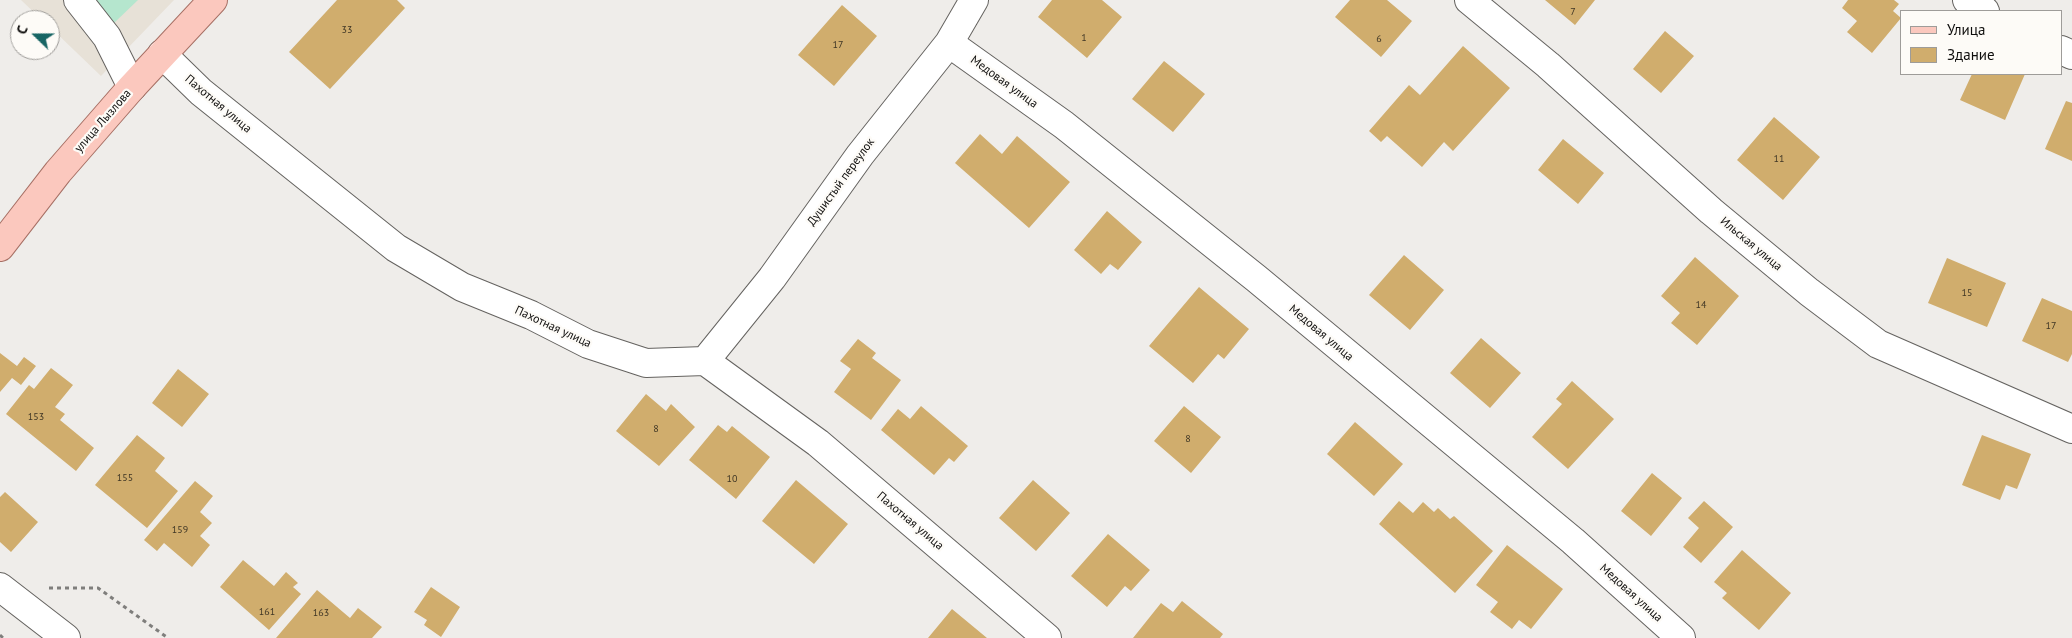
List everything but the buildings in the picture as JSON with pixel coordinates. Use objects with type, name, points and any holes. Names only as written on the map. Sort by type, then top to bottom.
[{"type":"main road","name":"улица Лызлова","points":[[0,248],[58,172],[132,87],[213,0]]},
{"type":"street","points":[[78,0],[107,36],[132,87]]},
{"type":"street","name":"Душистый переулок","points":[[704,361],[772,278],[860,155],[950,43],[974,0]]},
{"type":"street","name":"Ильская улица","points":[[1469,0],[1548,65],[1711,211],[1809,292],[1878,344],[2072,428]]},
{"type":"street","points":[[1967,0],[1983,10]]},
{"type":"street","name":"Медовая улица","points":[[950,43],[1064,125],[1257,279],[1573,541],[1681,638]]},
{"type":"street","name":"Пахотная улица","points":[[162,54],[201,92],[396,248],[462,287],[531,315],[588,344],[646,363],[704,361],[818,443],[1047,638]]},
{"type":"street","points":[[0,587],[66,638]]},
{"type":"path","points":[[45,588],[98,588],[168,638]]},
{"type":"path","points":[[0,635],[4,638]]},
{"type":"shaded area","points":[[21,0],[174,0],[101,76],[60,37],[60,10],[32,10]]},
{"type":"green space","points":[[91,0],[138,0],[114,23]]}]
